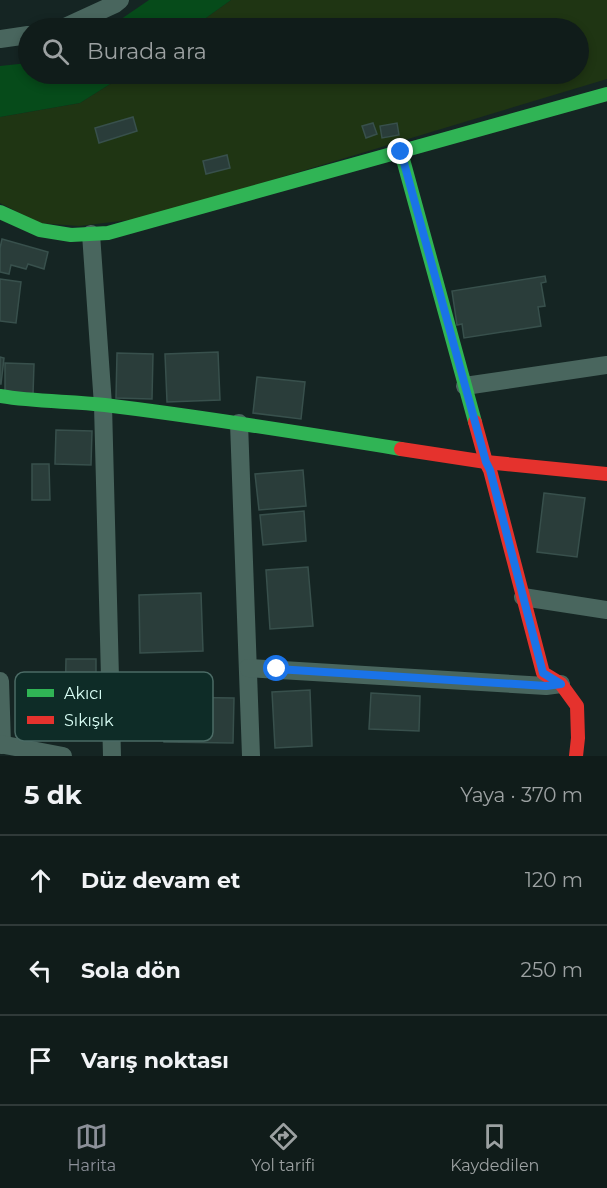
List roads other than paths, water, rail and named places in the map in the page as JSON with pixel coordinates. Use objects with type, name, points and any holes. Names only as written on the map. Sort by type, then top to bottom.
[{"type":"street","points":[[85,18],[120,0]]},
{"type":"street","points":[[0,39],[18,36]]},
{"type":"street","points":[[0,212],[40,230],[71,235],[108,233],[607,94]]},
{"type":"street","points":[[401,152],[490,470],[543,673],[561,684],[577,706],[576,756]]},
{"type":"street","points":[[91,234],[103,405],[110,672]]},
{"type":"street","points":[[465,386],[607,365]]},
{"type":"street","points":[[0,396],[24,400],[103,405],[239,423],[486,462],[607,474]]},
{"type":"street","points":[[239,423],[251,756]]},
{"type":"street","points":[[523,597],[607,610]]},
{"type":"street","points":[[248,668],[546,686],[561,684]]},
{"type":"street","points":[[0,681],[1,744],[63,756]]},
{"type":"street","points":[[112,741],[112,756]]}]
